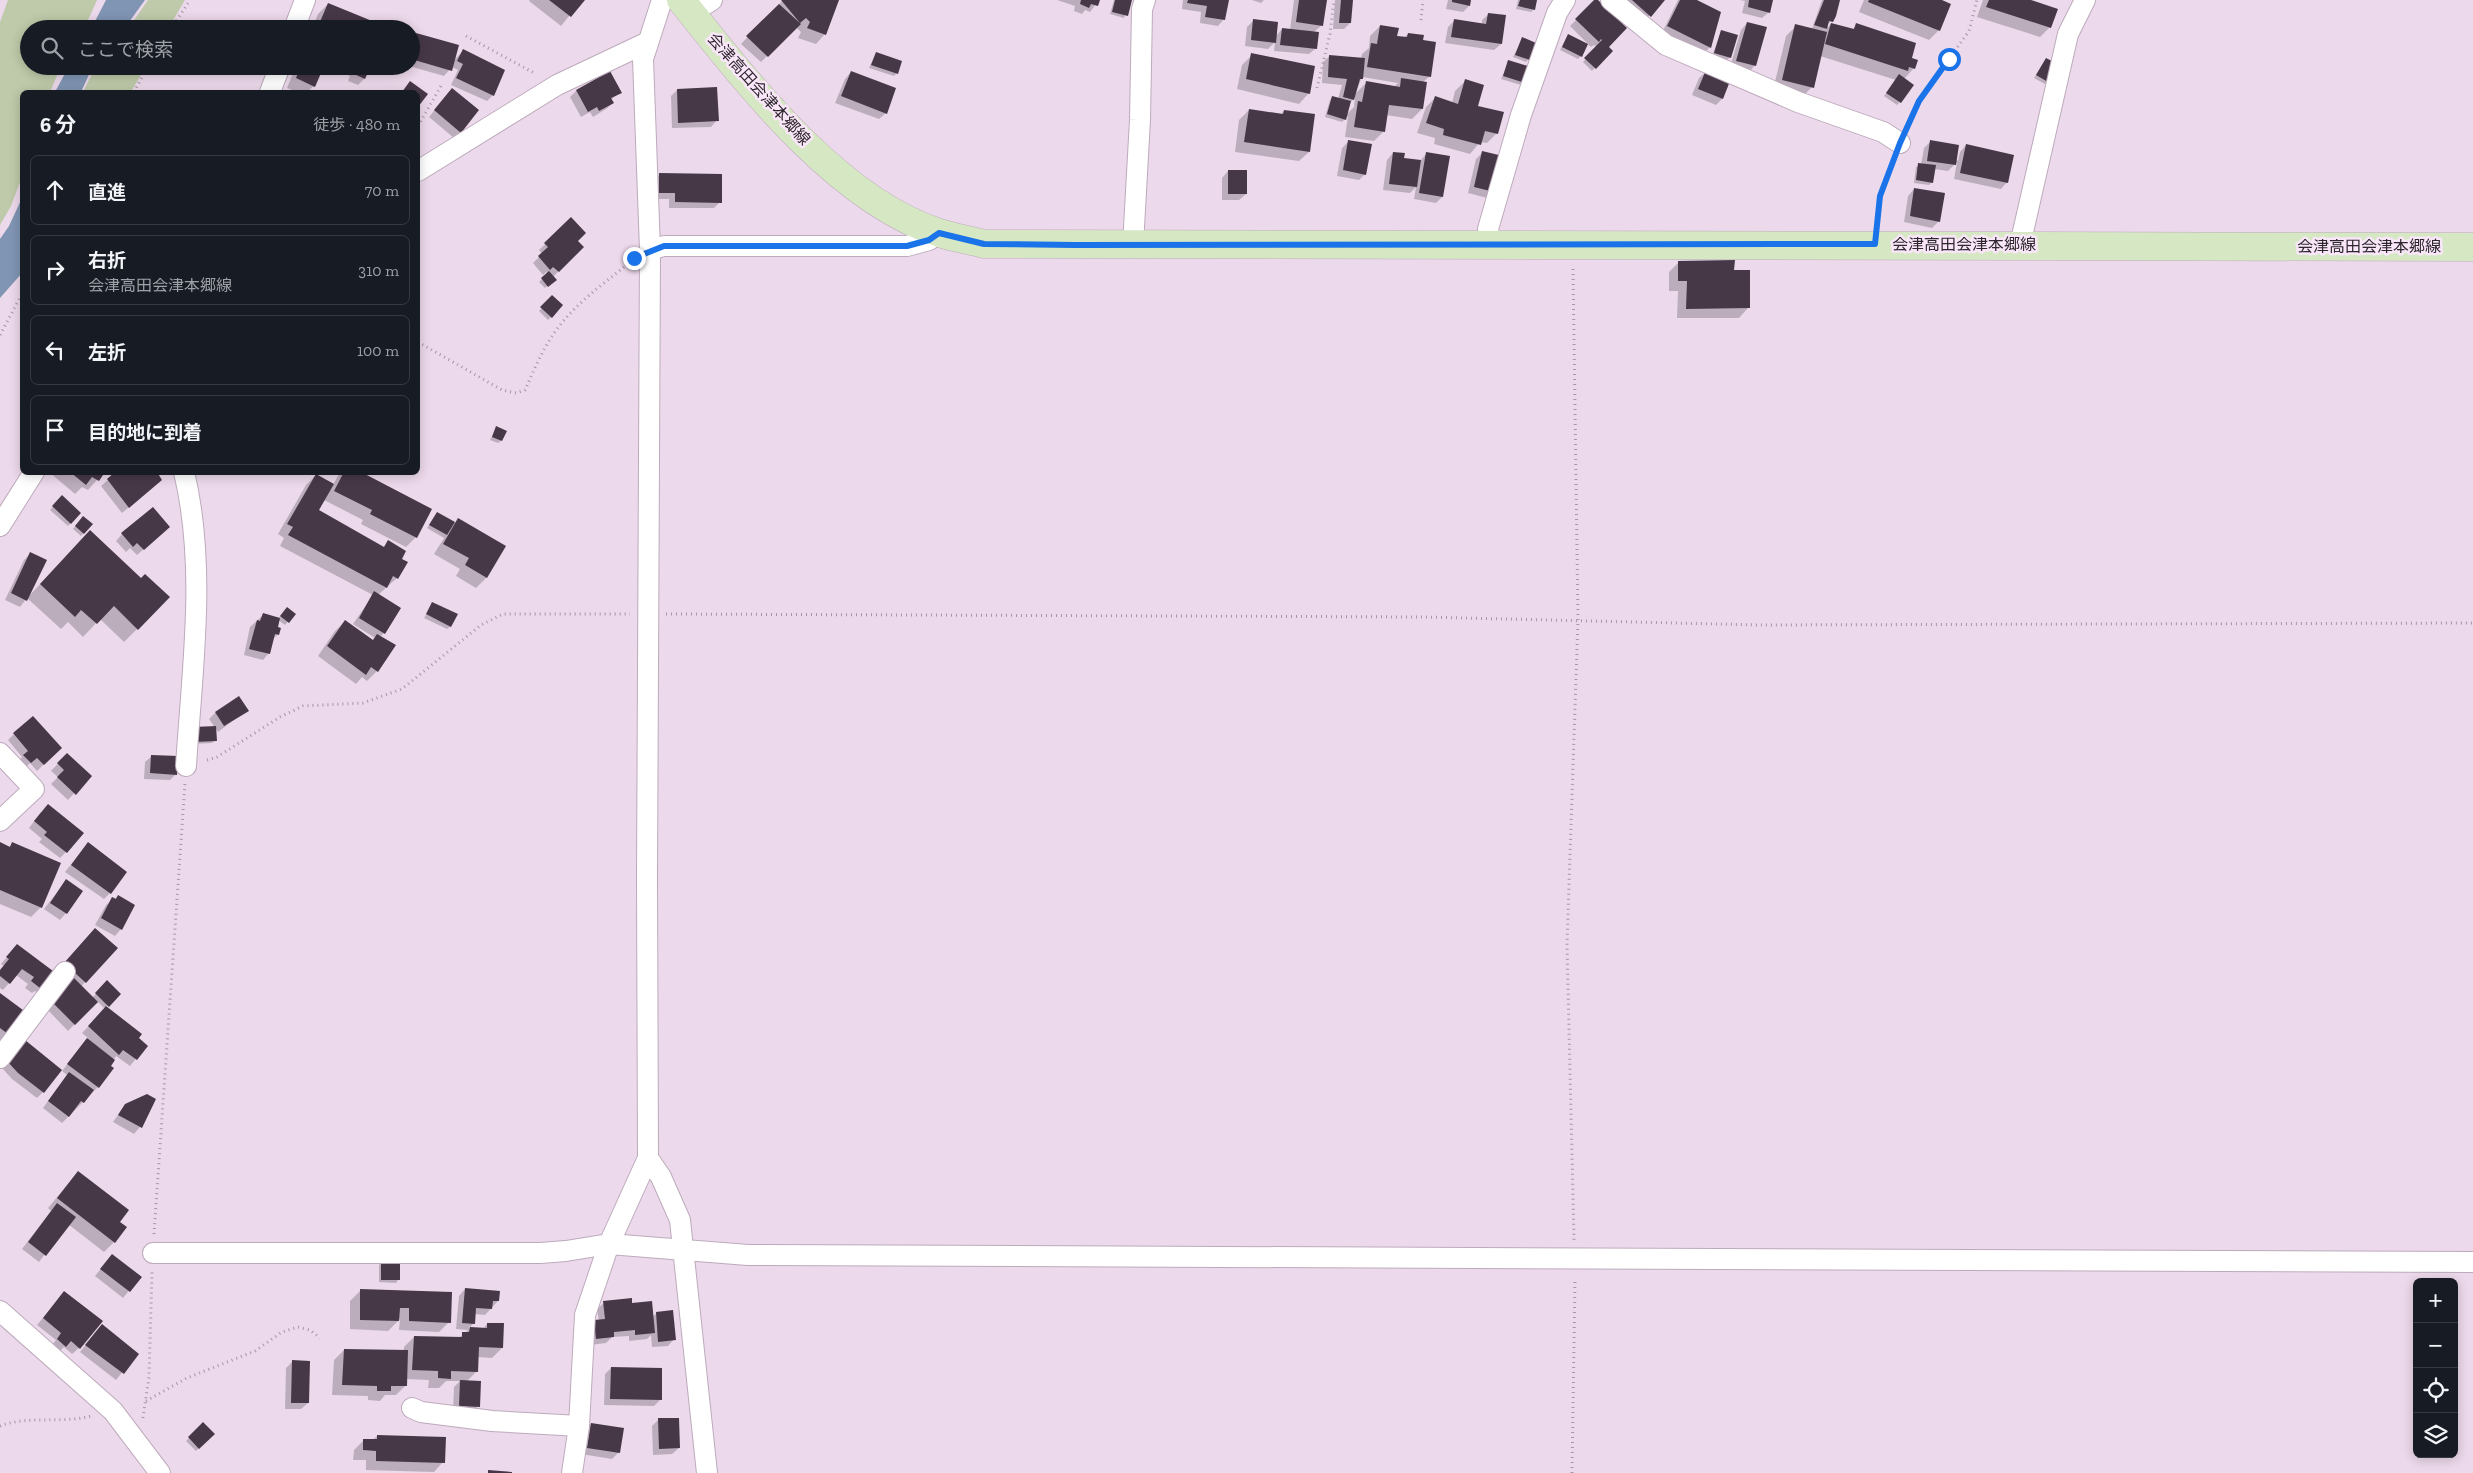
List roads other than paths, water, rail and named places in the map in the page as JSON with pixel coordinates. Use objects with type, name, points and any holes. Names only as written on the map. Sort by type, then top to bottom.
[{"type":"main road","name":"会津高田会津本郷線","points":[[695,4],[778,116],[846,182],[890,210],[939,233],[984,244],[1491,244],[1573,246],[1875,244],[2473,247]]},
{"type":"street","points":[[297,20],[305,0]]},
{"type":"street","points":[[572,1473],[579,1426],[585,1315],[609,1244],[648,1158],[650,250],[643,59],[662,0]]},
{"type":"street","points":[[1133,245],[1140,120],[1142,9],[1145,0]]},
{"type":"street","points":[[1491,244],[1488,229],[1521,115],[1557,13],[1565,0]]},
{"type":"street","points":[[1611,0],[1666,46],[1798,102],[1883,132],[1900,143]]},
{"type":"street","points":[[2020,245],[2068,34],[2085,0]]},
{"type":"street","points":[[420,170],[556,85],[648,42]]},
{"type":"street","points":[[271,90],[277,75]]},
{"type":"street","points":[[650,250],[664,246],[907,246],[929,240],[939,233]]},
{"type":"street","points":[[0,526],[32,475]]},
{"type":"street","points":[[185,475],[192,511],[197,583],[186,766]]},
{"type":"street","points":[[0,753],[34,789],[0,821]]},
{"type":"street","points":[[0,1058],[65,972]]},
{"type":"street","points":[[648,1158],[661,1177],[680,1220],[707,1473]]},
{"type":"street","points":[[153,1253],[540,1253],[609,1244],[682,1248],[748,1255],[1575,1260],[2473,1262]]},
{"type":"street","points":[[0,1311],[113,1411],[160,1473]]},
{"type":"street","points":[[412,1408],[421,1412],[492,1421],[579,1426]]},
{"type":"water","points":[[106,0],[145,0],[131,20],[96,20]]},
{"type":"water","points":[[64,75],[89,75],[82,90],[56,90]]},
{"type":"water","points":[[20,202],[20,275],[0,298],[0,239],[9,226]]}]
